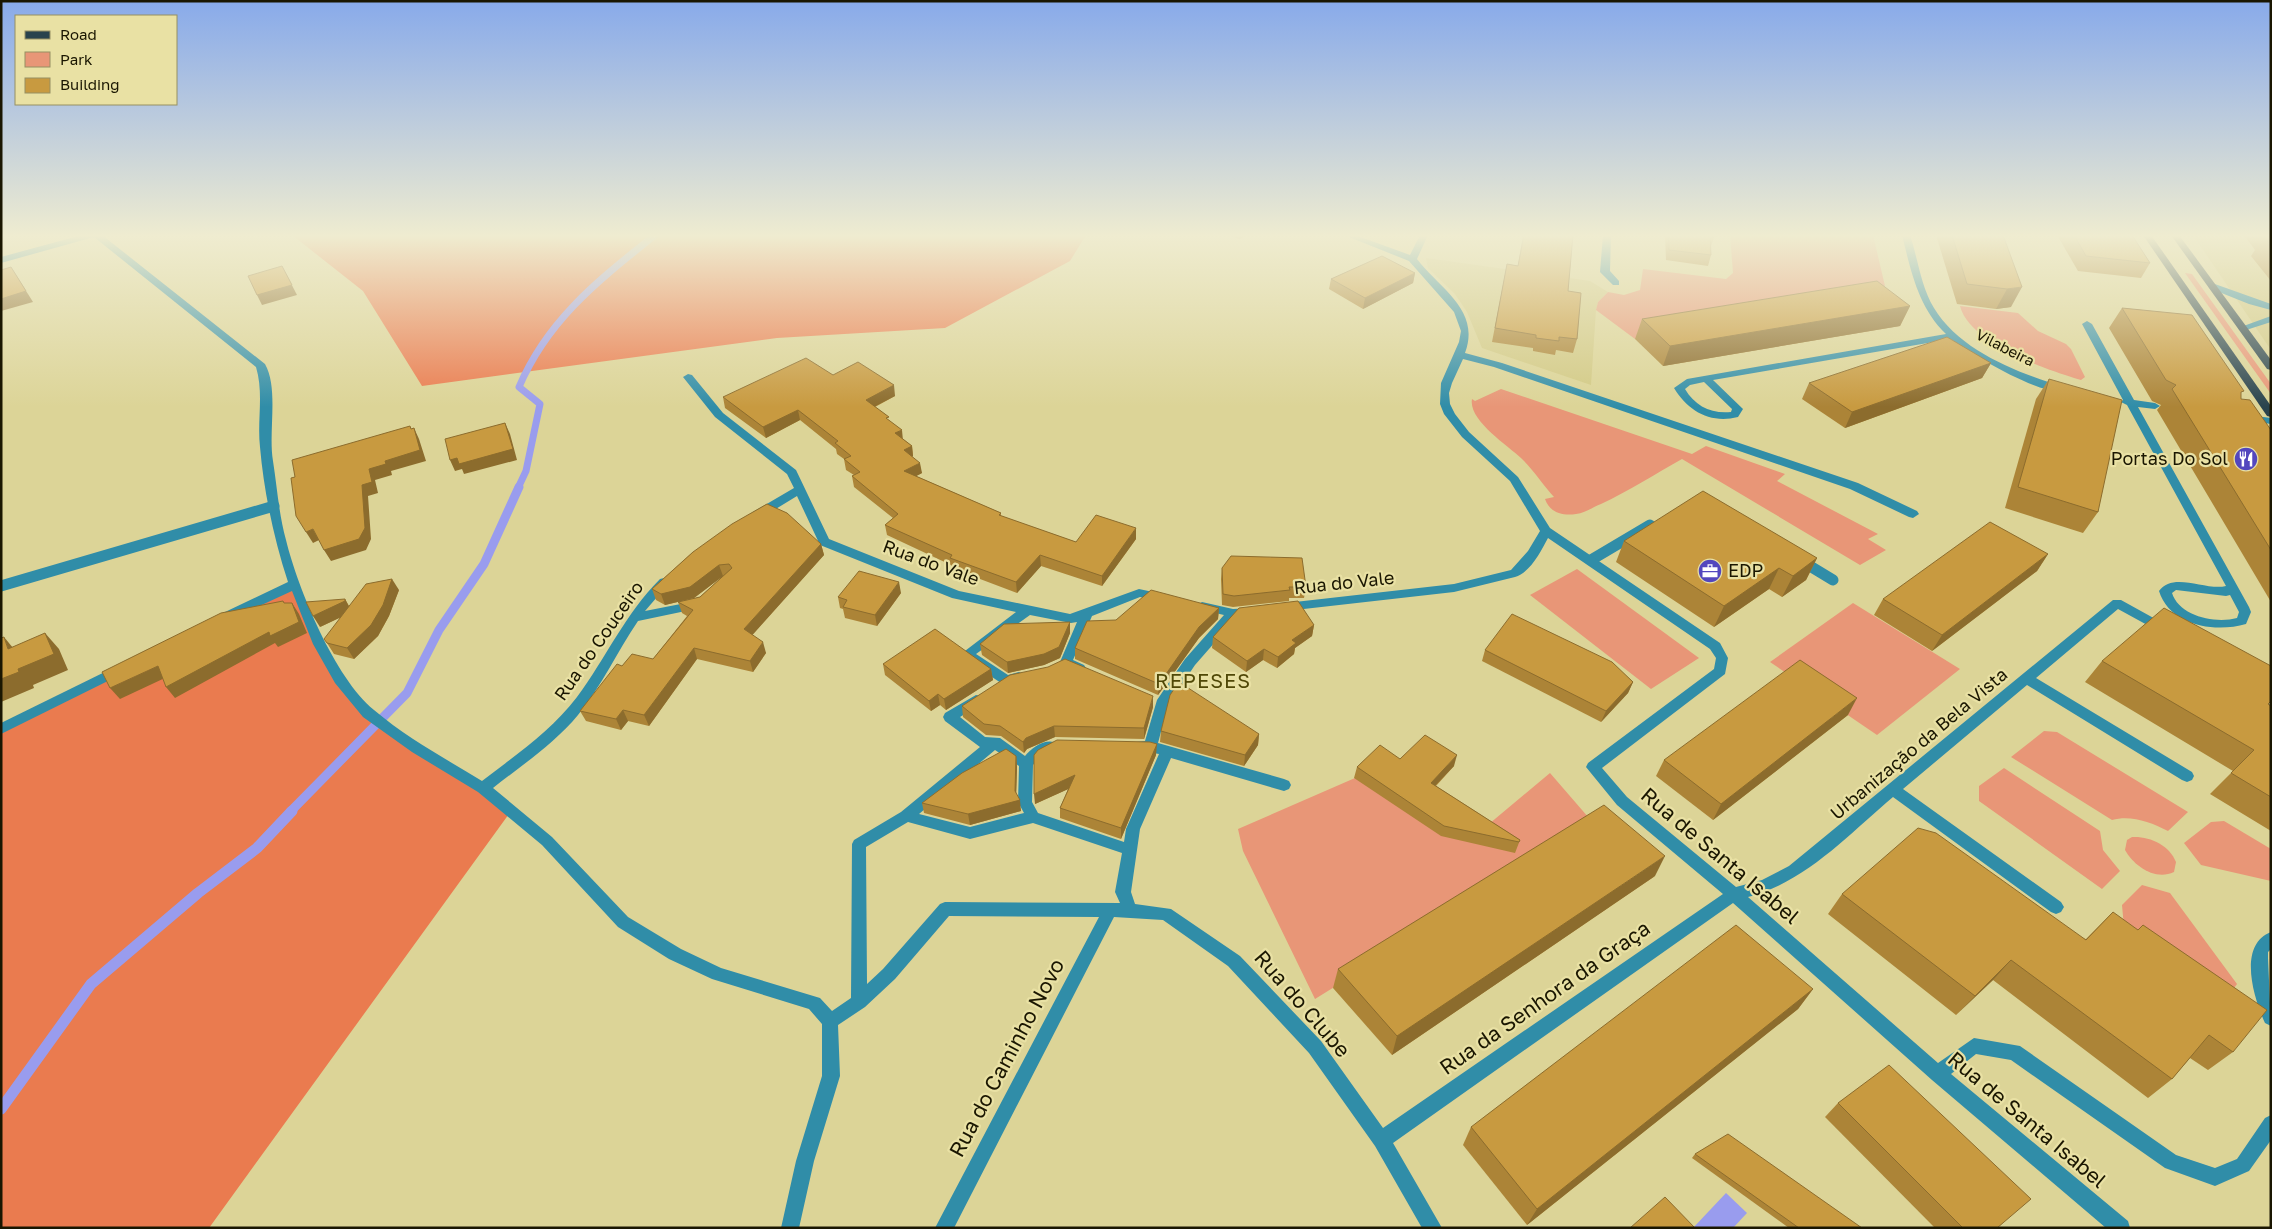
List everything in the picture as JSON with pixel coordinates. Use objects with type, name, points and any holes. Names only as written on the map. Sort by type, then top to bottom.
[{"type":"main road","points":[[2187,292],[2271,414]]},
{"type":"main road","points":[[2217,292],[2271,367]]},
{"type":"street","points":[[169,292],[261,366],[266,382],[265,446],[280,540],[319,644],[340,680],[368,713],[417,748],[483,788],[547,841],[623,922],[675,954],[718,974],[814,1003],[830,1021],[832,1076],[805,1161],[790,1228]]},
{"type":"street","points":[[1442,292],[1454,306],[1463,322],[1465,339],[1446,388],[1445,404],[1457,424],[1514,480],[1546,531]]},
{"type":"street","name":"Vilabeira","points":[[1924,292],[1929,308],[1954,336],[1967,347],[2009,369],[2072,392]]},
{"type":"street","points":[[2228,292],[2271,307]]},
{"type":"street","points":[[2243,328],[2271,319]]},
{"type":"street","points":[[2087,324],[2130,403],[2232,588],[2245,612],[2242,621],[2233,625],[2218,624],[2188,616],[2174,608],[2166,598],[2165,591],[2174,586],[2226,592],[2232,588]]},
{"type":"street","points":[[1706,379],[1738,408],[1734,414],[1724,416],[1697,410],[1686,401],[1679,388],[1687,382],[1954,336]]},
{"type":"street","points":[[1460,355],[1498,365],[1854,486],[1912,514]]},
{"type":"street","name":"Rua do Vale","points":[[688,377],[719,415],[792,472],[824,542],[956,595],[1072,618],[1139,593],[1233,613],[1454,588],[1515,572],[1534,554],[1546,531]]},
{"type":"street","points":[[2113,401],[2155,406]]},
{"type":"street","points":[[2241,417],[2271,421]]},
{"type":"street","points":[[743,524],[800,489]]},
{"type":"street","name":"Rua de Santa Isabel","points":[[1546,531],[1715,646],[1722,658],[1720,671],[1593,767],[1622,801],[1734,894],[1938,1074],[2121,1228]]},
{"type":"street","name":"Rua do Couceiro","points":[[483,788],[546,738],[582,700],[646,599],[673,574]]},
{"type":"street","points":[[216,622],[295,584]]},
{"type":"street","points":[[633,618],[699,604],[706,598]]},
{"type":"street","name":"Urbanização da Bela Vista","points":[[1734,894],[1765,886],[1794,871],[2117,604],[2176,635]]},
{"type":"street","points":[[1006,680],[967,654],[1028,610]]},
{"type":"street","points":[[1054,668],[1066,662],[1087,613]]},
{"type":"street","points":[[1150,746],[1157,702],[1233,613]]},
{"type":"street","points":[[1066,662],[1092,674]]},
{"type":"street","points":[[1,729],[130,665]]},
{"type":"street","points":[[1026,764],[995,742],[982,742],[950,717],[1006,680],[1031,675]]},
{"type":"street","points":[[2027,679],[2187,776]]},
{"type":"street","points":[[859,1002],[860,844],[906,816],[995,742]]},
{"type":"street","points":[[1032,817],[1025,802],[1026,764],[1033,755],[1054,744],[1064,744]]},
{"type":"street","points":[[1131,746],[1150,746],[1284,785]]},
{"type":"street","points":[[1130,910],[1123,892],[1133,828],[1167,751]]},
{"type":"street","points":[[1893,790],[2056,907]]},
{"type":"street","points":[[906,816],[970,833],[1032,817],[1130,850]]},
{"type":"street","name":"Rua da Senhora da Graça","points":[[1381,1140],[1734,894]]},
{"type":"street","name":"Rua do Clube","points":[[830,1021],[859,1002],[889,974],[945,909],[1130,910],[1166,914],[1234,961],[1315,1047],[1381,1140],[1433,1228]]},
{"type":"street","name":"Rua do Caminho Novo","points":[[944,1228],[1110,910]]},
{"type":"street","points":[[2271,939],[2260,949],[2258,975],[2264,1004],[2271,1018]]},
{"type":"street","points":[[1938,1074],[1974,1046],[2014,1052],[2172,1162],[2215,1177],[2243,1165],[2271,1124]]},
{"type":"lane","points":[[1,586],[274,506]]},
{"type":"lane","points":[[1591,560],[1657,521]]},
{"type":"lane","points":[[1791,554],[1834,580]]},
{"type":"shaded area","points":[[364,292],[1012,292],[945,328],[777,338],[422,386]]},
{"type":"shaded area","points":[[1453,292],[1608,292],[1598,302],[1596,310],[1591,385],[1482,348],[1467,312]]},
{"type":"shaded area","points":[[2232,292],[2271,292],[2271,350]]},
{"type":"shaded area","points":[[295,584],[319,644],[368,713],[511,811],[209,1228],[1,1228],[1,729]]},
{"type":"green space","points":[[1608,292],[1624,295],[1632,292],[1865,292],[1867,301],[1635,339],[1596,310],[1598,302]]},
{"type":"green space","points":[[2199,292],[2205,292],[2271,384],[2271,394]]},
{"type":"green space","points":[[1960,306],[2018,313],[2038,331],[2066,344],[2071,349],[2085,377],[2081,380],[2060,374],[2008,352],[1977,331],[1966,319]]},
{"type":"green space","points":[[1501,389],[1692,454],[1706,446],[1785,474],[1777,481],[1878,534],[1868,539],[1886,550],[1860,565],[1682,459],[1622,494],[1586,511],[1571,515],[1562,514],[1550,508],[1547,504],[1545,499],[1554,497],[1530,467],[1490,432],[1472,407],[1472,399],[1475,401]]},
{"type":"green space","points":[[1577,569],[1699,658],[1651,689],[1530,595]]},
{"type":"green space","points":[[1853,603],[1960,669],[1877,735],[1770,662]]},
{"type":"green space","points":[[2044,731],[2057,732],[2188,812],[2168,831],[2140,820],[2126,818],[2112,820],[2011,757]]},
{"type":"green space","points":[[2004,768],[2100,831],[2103,850],[2120,871],[2102,889],[1979,801],[1979,786]]},
{"type":"green space","points":[[1550,773],[1595,825],[1315,999],[1243,851],[1238,829],[1355,778],[1483,829]]},
{"type":"green space","points":[[2224,821],[2271,849],[2271,881],[2201,865],[2184,843],[2211,822]]},
{"type":"green space","points":[[2132,837],[2145,838],[2164,846],[2176,862],[2174,872],[2160,875],[2139,866],[2125,850],[2127,840]]},
{"type":"green space","points":[[2142,885],[2170,893],[2237,984],[2228,996],[2124,927],[2122,905]]},
{"type":"water","points":[[1726,1193],[1747,1213],[1733,1228],[1693,1228]]},
{"type":"building","points":[[1,292],[22,292],[1,299]]},
{"type":"building","points":[[1355,292],[1376,292],[1365,298]]},
{"type":"building","points":[[1502,292],[1581,293],[1577,339],[1559,337],[1559,341],[1536,338],[1536,335],[1495,328]]},
{"type":"building","points":[[1807,292],[1892,292],[1910,306],[1670,346],[1642,319]]},
{"type":"building","points":[[2122,308],[2192,315],[2244,391],[2241,392],[2241,399],[2250,400],[2271,430],[2271,550],[2172,389],[2176,385],[2166,380]]},
{"type":"building","points":[[1947,337],[1991,363],[1852,412],[1809,383]]},
{"type":"building","points":[[806,358],[833,375],[858,362],[894,385],[866,400],[889,417],[886,418],[902,430],[895,433],[912,446],[904,450],[920,463],[904,471],[1001,513],[999,515],[1076,542],[1096,515],[1136,528],[1102,576],[1040,555],[1016,582],[950,558],[952,555],[885,525],[898,514],[852,476],[860,472],[844,459],[851,456],[835,443],[838,441],[798,410],[763,427],[723,397]]},
{"type":"building","points":[[2049,379],[2122,400],[2098,512],[2018,487]]},
{"type":"building","points":[[505,423],[513,449],[459,464],[457,458],[450,460],[445,439]]},
{"type":"building","points":[[410,426],[411,429],[414,428],[420,450],[385,461],[386,464],[369,469],[372,482],[362,485],[365,528],[359,539],[324,550],[313,529],[306,532],[296,516],[291,478],[295,477],[292,460]]},
{"type":"building","name":"EDP","points":[[1703,491],[1817,558],[1793,576],[1779,568],[1724,606],[1624,541]]},
{"type":"building","points":[[767,504],[787,513],[821,544],[744,629],[763,642],[750,661],[694,648],[644,715],[623,710],[616,719],[580,711],[617,664],[622,666],[632,654],[653,659],[693,610],[678,602],[700,597],[732,568],[729,564],[719,565],[690,587],[661,594],[652,589],[693,552],[732,524]]},
{"type":"building","points":[[1990,522],[2048,554],[1942,635],[1883,599]]},
{"type":"building","points":[[1231,556],[1302,558],[1306,587],[1289,587],[1290,590],[1234,596],[1223,594],[1222,568]]},
{"type":"building","points":[[859,571],[899,582],[875,615],[843,607],[847,600],[838,597]]},
{"type":"building","points":[[392,579],[383,605],[371,625],[347,648],[327,643],[324,639],[366,584]]},
{"type":"building","points":[[1151,590],[1219,608],[1199,627],[1159,684],[1075,648],[1087,621],[1116,620]]},
{"type":"building","points":[[345,599],[345,601],[313,616],[306,602]]},
{"type":"building","points":[[283,601],[284,603],[292,603],[299,622],[270,636],[269,632],[166,687],[158,666],[110,688],[102,672],[221,613]]},
{"type":"building","points":[[1298,601],[1314,625],[1292,640],[1296,643],[1278,657],[1264,649],[1247,661],[1213,637],[1239,608]]},
{"type":"building","points":[[2164,608],[2271,666],[2271,701],[2268,704],[2271,706],[2271,797],[2231,773],[2254,750],[2102,661]]},
{"type":"building","points":[[1512,614],[1612,662],[1633,682],[1606,711],[1485,650]]},
{"type":"building","points":[[1070,622],[1059,647],[1044,654],[1007,662],[980,644],[1004,624]]},
{"type":"building","points":[[935,629],[991,669],[944,699],[938,694],[929,701],[883,664]]},
{"type":"building","points":[[45,633],[54,654],[18,669],[19,672],[1,679],[1,638],[4,637],[8,649]]},
{"type":"building","points":[[1065,659],[1153,696],[1144,728],[1054,726],[1026,738],[1023,742],[1000,726],[984,724],[962,706],[1010,675],[1048,667]]},
{"type":"building","points":[[1800,660],[1857,698],[1721,804],[1664,760]]},
{"type":"building","points":[[1179,682],[1259,734],[1245,755],[1161,731],[1170,695]]},
{"type":"building","points":[[1425,735],[1457,755],[1431,783],[1520,840],[1519,842],[1444,826],[1357,767],[1380,745],[1400,759]]},
{"type":"building","points":[[1057,740],[1150,742],[1157,744],[1121,828],[1060,808],[1075,775],[1034,794],[1034,755],[1038,750]]},
{"type":"building","points":[[1006,749],[1016,756],[1015,791],[1020,800],[968,814],[922,803],[962,773]]},
{"type":"building","points":[[1604,805],[1665,856],[1397,1036],[1338,969]]},
{"type":"building","points":[[1918,828],[1936,833],[2086,940],[2113,912],[2138,930],[2143,925],[2267,1010],[2233,1052],[2209,1035],[2172,1079],[2011,960],[1975,996],[1842,894]]},
{"type":"building","points":[[1736,925],[1813,989],[1537,1209],[1471,1127]]},
{"type":"building","points":[[1889,1065],[2031,1199],[1997,1228],[1963,1228],[1838,1103]]},
{"type":"building","points":[[1728,1134],[1862,1228],[1799,1228],[1695,1154]]},
{"type":"building","points":[[1665,1197],[1695,1228],[1630,1228]]},
{"type":"waterway","points":[[518,488],[526,471],[540,404],[519,387],[545,341],[560,321],[587,292]]},
{"type":"waterway","points":[[290,812],[407,693],[439,630],[484,564],[519,487]]},
{"type":"waterway","points":[[1,1109],[91,984],[198,893],[257,848],[292,811]]},
{"type":"place","name":"Portas Do Sol","points":[[2246,459]]},
{"type":"place","name":"EDP","points":[[1710,571]]},
{"type":"district","name":"REPESES","points":[[1203,681]]}]
